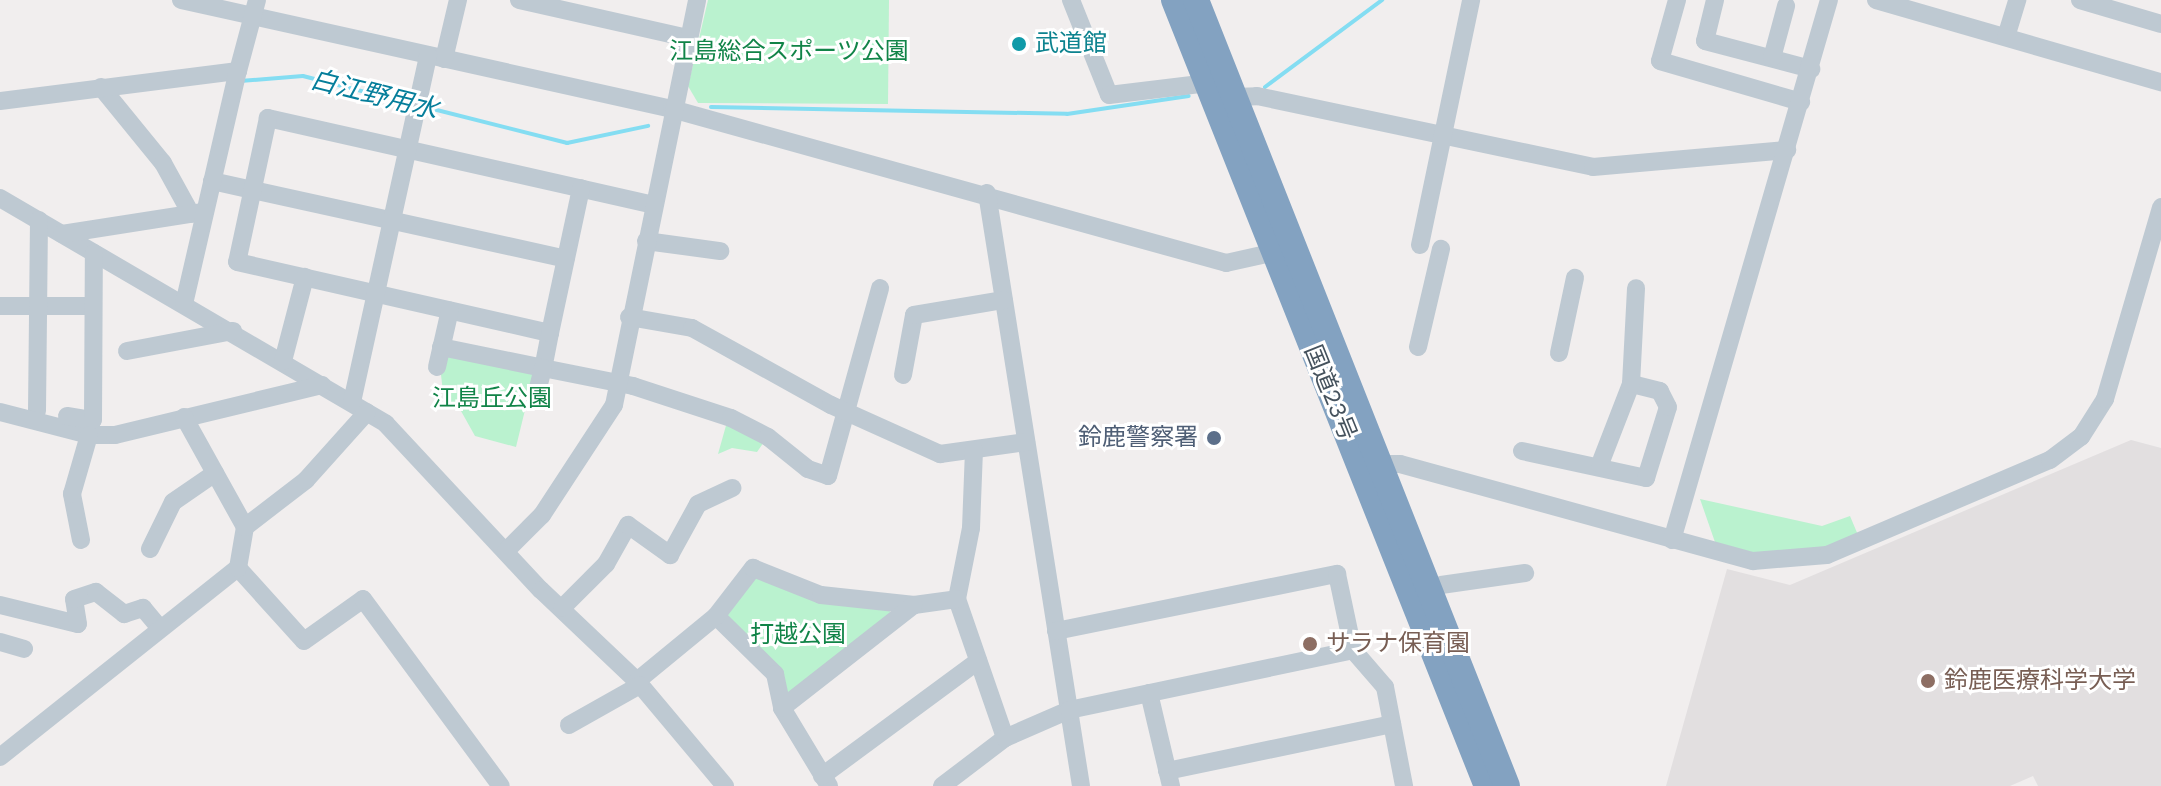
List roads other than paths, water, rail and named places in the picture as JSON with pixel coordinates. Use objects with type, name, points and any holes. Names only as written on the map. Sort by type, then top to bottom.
[{"type":"highway","name":"国道23号","points":[[1174,0],[1284,250],[1370,464],[1507,786]]},
{"type":"highway","name":"国道23号","points":[[1196,0],[1234,97],[1284,250]]},
{"type":"highway","name":"国道23号","points":[[1370,464],[1487,786]]},
{"type":"street","points":[[181,0],[255,8],[436,57],[672,109],[987,193],[1226,263],[1284,250]]},
{"type":"street","points":[[245,527],[306,480],[359,407],[376,293],[417,105],[458,0]]},
{"type":"street","points":[[519,0],[688,38]]},
{"type":"street","points":[[506,551],[542,515],[575,470],[614,405],[629,317],[675,123],[672,109],[697,0]]},
{"type":"street","points":[[1071,0],[1109,95],[1208,83]]},
{"type":"street","points":[[1420,245],[1471,0]]},
{"type":"street","points":[[1677,0],[1660,61],[1801,102]]},
{"type":"street","points":[[1715,0],[1705,41],[1811,69]]},
{"type":"street","points":[[1672,540],[1829,0]]},
{"type":"street","points":[[1876,0],[2161,82]]},
{"type":"street","points":[[2006,37],[2017,0]]},
{"type":"street","points":[[2080,0],[2161,24]]},
{"type":"street","points":[[1772,58],[1786,6]]},
{"type":"street","points":[[184,304],[198,213],[212,181],[255,8]]},
{"type":"street","points":[[0,101],[237,78]]},
{"type":"street","points":[[103,92],[163,163],[198,213]]},
{"type":"street","points":[[1234,97],[1257,96],[1593,167],[1787,150]]},
{"type":"street","points":[[550,333],[237,262],[268,118],[654,205]]},
{"type":"street","points":[[212,181],[566,259]]},
{"type":"street","points":[[535,401],[581,188]]},
{"type":"street","points":[[987,193],[1081,786]]},
{"type":"street","points":[[0,198],[283,361],[359,407],[409,444],[506,551],[639,683],[725,786]]},
{"type":"street","points":[[1370,464],[1753,561],[1817,558],[2062,452],[2081,437],[2105,399],[2161,207]]},
{"type":"street","points":[[62,234],[198,213]]},
{"type":"street","points":[[37,411],[39,220]]},
{"type":"street","points":[[646,241],[720,251]]},
{"type":"street","points":[[1418,347],[1441,249]]},
{"type":"street","points":[[0,405],[93,420],[94,253]]},
{"type":"street","points":[[283,361],[305,277]]},
{"type":"street","points":[[1559,353],[1575,278]]},
{"type":"street","points":[[441,347],[617,385],[753,427],[808,469],[828,476],[880,288]]},
{"type":"street","points":[[1600,464],[1631,384],[1636,288]]},
{"type":"street","points":[[903,375],[914,315],[1004,300]]},
{"type":"street","points":[[0,306],[93,306]]},
{"type":"street","points":[[437,367],[450,310]]},
{"type":"street","points":[[629,317],[692,328],[719,348],[940,454],[1026,442]]},
{"type":"street","points":[[127,351],[233,331]]},
{"type":"street","points":[[1522,451],[1600,464],[1646,478],[1668,407],[1660,391],[1631,384]]},
{"type":"street","points":[[0,412],[89,435],[115,435],[184,417],[292,396],[322,385]]},
{"type":"street","points":[[0,757],[238,568],[245,527],[184,417]]},
{"type":"street","points":[[81,540],[72,494],[89,435]]},
{"type":"street","points":[[974,450],[971,528],[957,599],[1005,738]]},
{"type":"street","points":[[150,549],[173,502],[215,473]]},
{"type":"street","points":[[562,608],[606,564],[628,525],[670,555],[698,504],[732,488]]},
{"type":"street","points":[[238,568],[304,641],[363,599],[501,786]]},
{"type":"street","points":[[569,725],[639,683],[716,616],[753,568],[821,595],[914,605],[957,599]]},
{"type":"street","points":[[1441,585],[1525,573]]},
{"type":"street","points":[[1056,631],[1337,574],[1353,650],[1385,687],[1404,786]]},
{"type":"street","points":[[0,605],[78,624],[74,599],[96,592],[124,614],[143,608],[160,628]]},
{"type":"street","points":[[782,708],[914,605]]},
{"type":"street","points":[[716,616],[775,674],[782,708],[826,781],[978,661]]},
{"type":"street","points":[[0,642],[24,649]]},
{"type":"street","points":[[942,786],[1005,738],[1069,710],[1353,650]]},
{"type":"street","points":[[1149,693],[1169,778],[1392,724]]},
{"type":"waterway","points":[[1265,87],[1382,0]]},
{"type":"waterway","name":"白江野用水","points":[[240,81],[303,76],[412,104]]},
{"type":"waterway","points":[[711,107],[1067,114],[1189,96]]},
{"type":"waterway","name":"白江野用水","points":[[421,106],[567,143],[648,126]]},
{"type":"place","name":"武道館","points":[[1019,44]]},
{"type":"place","name":"鈴鹿警察署","points":[[1214,438]]},
{"type":"place","name":"サラナ保育園","points":[[1310,644]]},
{"type":"place","name":"鈴鹿医療科学大学","points":[[1928,681]]},
{"type":"park label","name":"江島総合スポーツ公園","points":[[789,52]]},
{"type":"park label","name":"江島丘公園","points":[[492,399]]},
{"type":"park label","name":"打越公園","points":[[798,635]]}]
